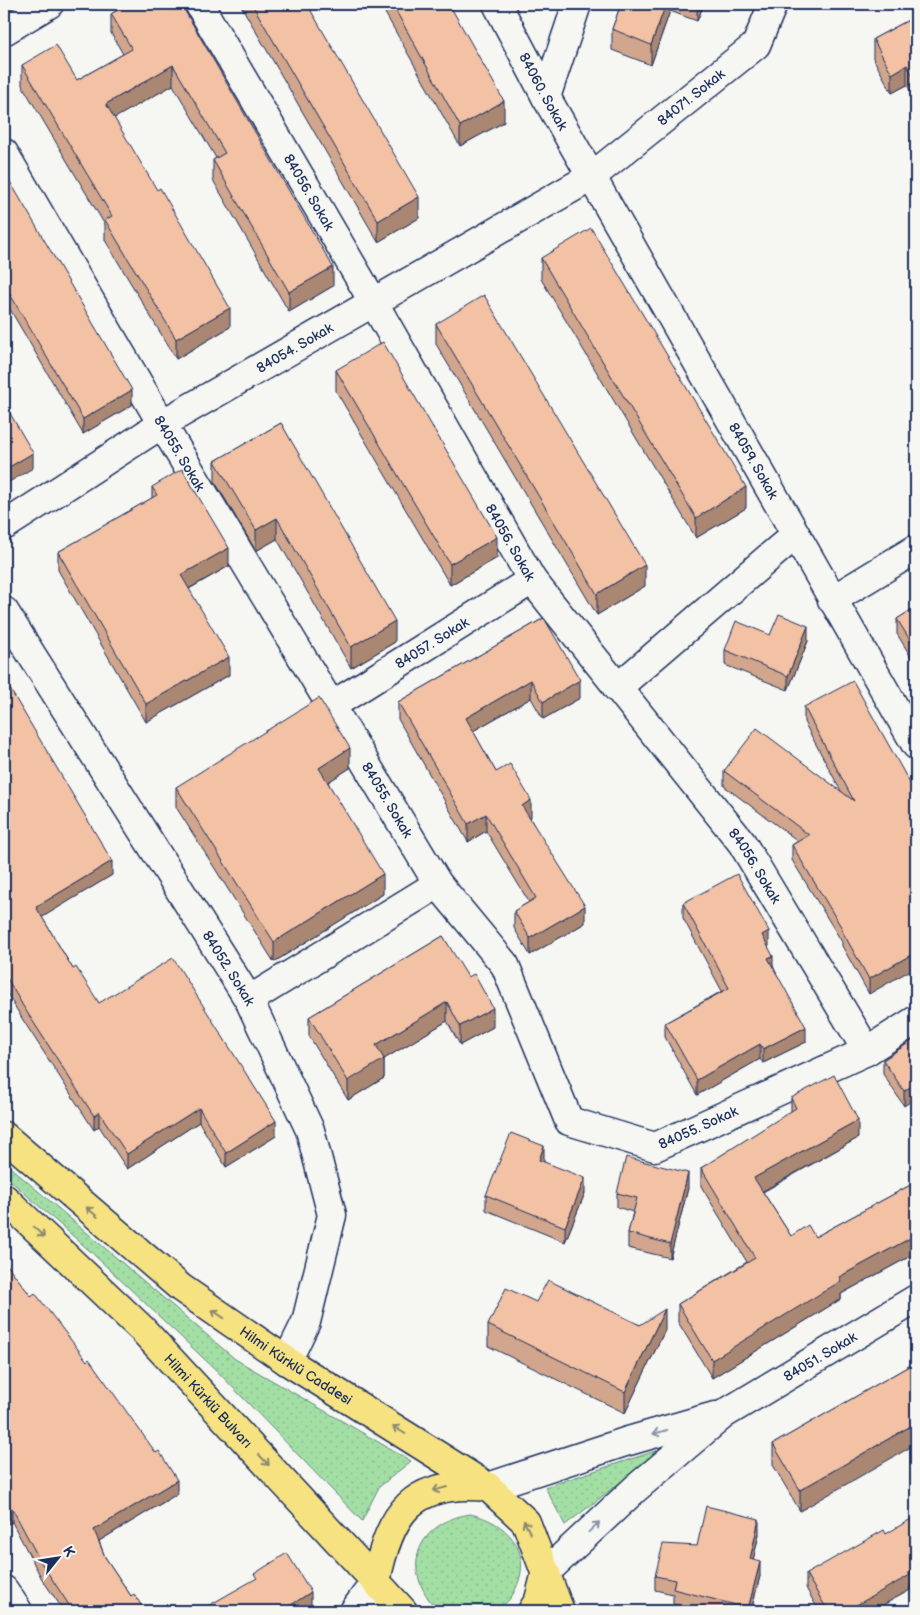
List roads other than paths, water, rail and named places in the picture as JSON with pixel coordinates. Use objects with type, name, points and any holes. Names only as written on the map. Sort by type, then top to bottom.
[{"type":"main road","name":"Hilmi Kürklü Caddesi","points":[[4,1136],[181,1288],[287,1361],[488,1487],[526,1522],[560,1611]]},
{"type":"main road","name":"Hilmi Kürklü Bulvarı","points":[[4,1198],[142,1329],[403,1611]]},
{"type":"main road","points":[[376,1581],[383,1547],[394,1522],[412,1502],[435,1489],[461,1484],[488,1487]]},
{"type":"main road","points":[[532,1611],[539,1600],[546,1572]]},
{"type":"street","points":[[4,31],[48,4]]},
{"type":"street","name":"84056. Sokak","points":[[198,4],[374,303],[532,580],[742,843],[868,1051]]},
{"type":"street","name":"84060. Sokak","points":[[497,4],[591,177]]},
{"type":"street","points":[[546,96],[577,4]]},
{"type":"street","name":"84071. Sokak","points":[[591,177],[756,45],[773,4]]},
{"type":"street","name":"84055. Sokak","points":[[4,152],[162,424],[438,884],[505,966],[569,1122],[655,1147],[868,1051],[916,1020]]},
{"type":"street","name":"84054. Sokak","points":[[4,526],[162,424],[591,177]]},
{"type":"street","name":"84059. Sokak","points":[[591,177],[916,745]]},
{"type":"street","points":[[618,688],[795,535]]},
{"type":"street","points":[[832,600],[916,549]]},
{"type":"street","name":"84057. Sokak","points":[[331,706],[532,580]]},
{"type":"street","name":"84052. Sokak","points":[[4,611],[248,1000],[310,1130],[332,1216],[306,1322],[287,1361]]},
{"type":"street","points":[[248,1000],[438,884]]},
{"type":"street","name":"84051. Sokak","points":[[724,1414],[916,1299]]},
{"type":"street","points":[[488,1487],[625,1442],[724,1414]]},
{"type":"street","points":[[546,1572],[634,1489],[724,1414]]},
{"type":"street","points":[[354,1611],[376,1581]]},
{"type":"street","points":[[4,1590],[18,1611]]}]
